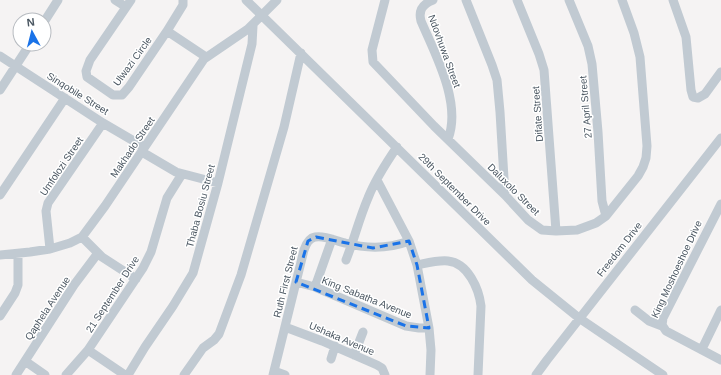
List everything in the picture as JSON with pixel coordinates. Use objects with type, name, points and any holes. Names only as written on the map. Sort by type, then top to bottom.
[{"type":"street","points":[[50,12],[58,0]]},
{"type":"street","points":[[116,0],[129,4]]},
{"type":"street","name":"Ulwazi Circle","points":[[129,4],[90,60],[86,71],[87,77],[113,95],[122,95],[126,91],[167,31],[183,5],[183,0]]},
{"type":"street","name":"29th September Drive","points":[[246,0],[397,147],[516,266],[548,294],[579,318],[663,375]]},
{"type":"street","name":"Makhado Street","points":[[0,255],[50,249],[70,243],[82,237],[206,57],[253,26],[277,0]]},
{"type":"street","name":"Daluxolo Street","points":[[385,0],[372,50],[373,62],[535,225],[542,230],[556,231],[577,230],[588,227],[606,216],[641,172],[645,162],[647,153],[640,57],[634,33],[622,0]]},
{"type":"street","name":"Ndovhuwa Street","points":[[433,0],[424,5],[420,10],[420,13],[446,83],[451,116],[451,127],[448,139]]},
{"type":"street","points":[[466,0],[497,80],[505,195]]},
{"type":"street","name":"Difate Street","points":[[517,0],[540,54],[544,70],[556,231]]},
{"type":"street","name":"27 April Street","points":[[570,0],[588,46],[592,64],[602,201],[606,216]]},
{"type":"street","points":[[673,0],[686,37],[690,90],[693,97],[696,98],[703,96],[721,72]]},
{"type":"street","name":"Thaba Bosiu Street","points":[[126,375],[191,279],[218,183],[252,44],[253,26]]},
{"type":"street","points":[[167,31],[206,57]]},
{"type":"street","points":[[0,90],[25,52]]},
{"type":"street","points":[[184,375],[203,348],[214,340],[219,334],[240,274],[284,127],[301,53]]},
{"type":"street","name":"Sinqobile Street","points":[[0,56],[182,174],[218,183]]},
{"type":"street","points":[[0,195],[65,98]]},
{"type":"street","name":"Umfolozi Street","points":[[50,249],[46,212],[48,203],[103,123]]},
{"type":"street","name":"Freedom Drive","points":[[536,375],[721,138]]},
{"type":"street","points":[[346,260],[353,244],[364,207],[377,180],[397,147]]},
{"type":"street","name":"21 September Drive","points":[[66,375],[88,350],[143,268],[151,252],[167,198],[182,174]]},
{"type":"street","points":[[377,180],[409,241],[417,265],[429,328],[431,350],[430,375]]},
{"type":"street","name":"King Moshoeshoe Drive","points":[[721,204],[663,318],[662,326],[666,331],[721,360]]},
{"type":"street","points":[[82,237],[98,253],[136,280]]},
{"type":"street","name":"Ruth First Street","points":[[273,373],[304,250],[308,241],[316,237],[381,248],[395,246],[409,241]]},
{"type":"street","points":[[315,287],[332,239]]},
{"type":"street","name":"Qaphela Avenue","points":[[16,375],[74,285],[98,253]]},
{"type":"street","points":[[0,316],[15,293],[18,285],[18,254]]},
{"type":"street","points":[[417,265],[443,261],[452,262],[462,268],[475,284],[481,306],[478,375]]},
{"type":"street","name":"King Sabatha Avenue","points":[[296,282],[315,287],[406,326],[429,328]]},
{"type":"street","points":[[636,310],[651,323],[662,326]]},
{"type":"street","points":[[702,349],[721,310]]},
{"type":"street","name":"Ushaka Avenue","points":[[285,328],[335,346],[380,366],[385,375]]},
{"type":"street","points":[[354,354],[363,332]]},
{"type":"street","points":[[331,359],[335,346]]},
{"type":"street","points":[[88,350],[126,375]]},
{"type":"street","points":[[25,361],[46,375]]},
{"type":"street","points":[[273,373],[285,375]]},
{"type":"highlighted area","points":[[316,237],[373,248],[409,241],[417,265],[429,328],[406,326],[296,282],[308,241]]}]
